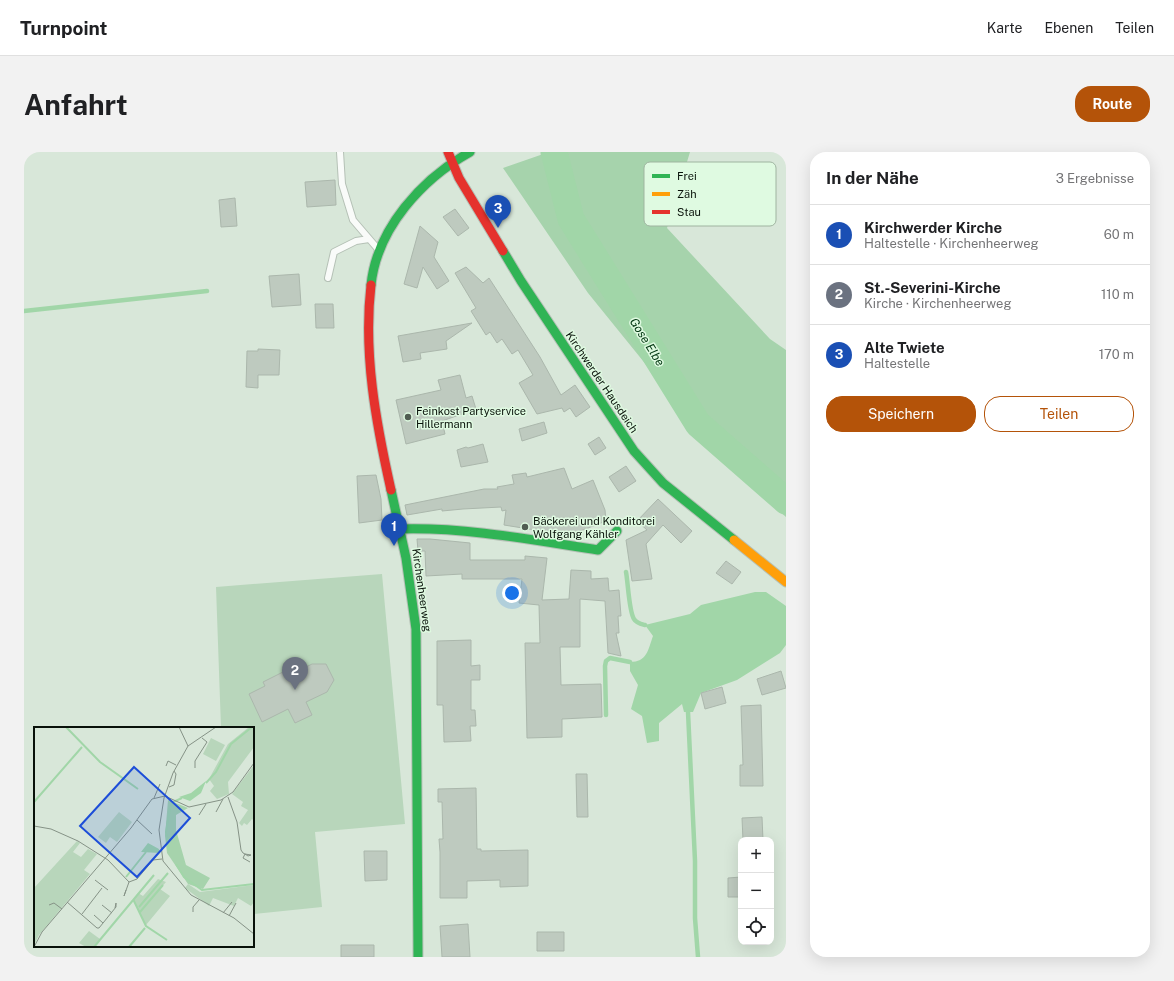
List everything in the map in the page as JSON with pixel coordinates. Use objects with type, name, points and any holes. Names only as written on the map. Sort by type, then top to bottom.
[{"type":"main road","name":"Kirchwerder Hausdeich","points":[[448,152],[459,178],[524,286],[634,451],[663,484],[786,582]]},
{"type":"main road","name":"Kirchenheerweg","points":[[418,957],[416,629],[407,564],[380,441],[371,376],[368,332],[369,300],[372,272],[386,234],[412,200],[429,181],[452,162],[470,152]]},
{"type":"main road","points":[[400,529],[430,528],[498,535],[598,550],[617,531]]},
{"type":"lane","points":[[340,152],[342,184],[353,220],[379,250]]},
{"type":"lane","points":[[328,278],[334,252],[356,242],[369,239]]},
{"type":"shaded area","points":[[549,152],[690,152],[687,162],[644,162],[644,226],[668,226],[667,228],[770,339],[786,350],[786,517],[724,461],[588,293],[503,168]]},
{"type":"shaded area","points":[[382,574],[405,824],[315,832],[322,907],[254,914],[254,727],[221,727],[216,587]]},
{"type":"shaded area","points":[[755,592],[766,592],[786,606],[786,645],[780,653],[737,680],[701,693],[693,712],[684,712],[682,704],[659,723],[659,741],[647,743],[642,716],[631,709],[638,685],[630,671],[630,662],[640,660],[646,654],[653,636],[645,625],[690,614],[701,605]]},
{"type":"building","points":[[335,180],[336,205],[307,207],[305,182]]},
{"type":"building","points":[[235,198],[237,226],[221,227],[219,200]]},
{"type":"building","points":[[455,209],[469,228],[458,236],[443,217]]},
{"type":"building","points":[[420,226],[438,242],[434,257],[449,281],[437,289],[423,267],[417,288],[404,284]]},
{"type":"building","points":[[466,267],[483,283],[489,278],[540,357],[561,395],[575,385],[590,407],[576,417],[570,408],[564,412],[562,408],[537,414],[519,383],[533,375],[518,350],[512,354],[502,339],[497,343],[490,332],[486,335],[471,311],[476,308],[455,273]]},
{"type":"building","points":[[299,274],[301,305],[272,307],[269,276]]},
{"type":"building","points":[[315,304],[333,304],[334,328],[316,328]]},
{"type":"building","points":[[472,323],[446,341],[447,349],[420,353],[421,359],[403,362],[398,336]]},
{"type":"building","points":[[258,349],[280,350],[279,375],[258,375],[258,388],[246,387],[247,351],[258,351]]},
{"type":"building","points":[[460,375],[466,398],[472,396],[476,409],[442,421],[445,434],[406,444],[396,400],[441,390],[438,380]]},
{"type":"building","points":[[544,422],[547,433],[522,441],[519,429]]},
{"type":"building","points":[[599,437],[606,448],[595,455],[588,444]]},
{"type":"building","points":[[483,444],[488,462],[461,467],[457,450]]},
{"type":"building","points":[[626,466],[636,481],[619,492],[609,477]]},
{"type":"building","points":[[564,468],[572,489],[593,480],[605,510],[606,521],[566,535],[504,525],[506,510],[502,511],[501,507],[442,511],[442,509],[407,515],[405,505],[484,489],[498,489],[497,487],[514,484],[512,475],[526,473],[527,477]]},
{"type":"building","points":[[376,475],[381,499],[382,520],[359,523],[357,476]]},
{"type":"building","points":[[658,499],[692,531],[681,543],[663,525],[646,544],[652,579],[632,581],[626,540],[647,530],[637,521]]},
{"type":"building","points":[[417,539],[470,543],[470,560],[525,560],[525,556],[547,558],[542,600],[569,599],[571,570],[591,571],[591,579],[608,578],[609,591],[619,590],[621,616],[618,616],[619,633],[616,633],[621,656],[608,653],[605,601],[580,599],[580,647],[560,647],[561,685],[601,684],[602,717],[562,719],[562,737],[527,738],[525,643],[540,643],[539,605],[519,603],[522,579],[462,579],[462,574],[426,576],[425,551],[418,551]]},
{"type":"building","points":[[726,561],[741,572],[732,584],[716,573]]},
{"type":"building","points":[[471,640],[471,666],[480,665],[480,680],[471,680],[471,710],[475,710],[476,726],[470,726],[471,741],[444,742],[443,705],[437,705],[437,641]]},
{"type":"building","points":[[294,659],[300,670],[312,664],[326,664],[334,680],[327,692],[306,702],[312,715],[295,723],[288,709],[262,722],[249,694],[265,686],[263,682],[287,670],[283,664]]},
{"type":"building","points":[[781,671],[786,688],[762,695],[757,679]]},
{"type":"building","points":[[722,687],[726,703],[705,709],[701,693]]},
{"type":"building","points":[[761,705],[763,786],[740,786],[740,765],[743,765],[741,706]]},
{"type":"building","points":[[576,774],[587,774],[588,817],[577,817]]},
{"type":"building","points":[[476,788],[477,849],[481,849],[481,851],[528,850],[528,886],[500,887],[500,880],[467,881],[467,898],[440,898],[439,839],[443,839],[442,802],[438,802],[438,789]]},
{"type":"building","points":[[762,817],[763,837],[743,837],[742,818]]},
{"type":"building","points":[[364,851],[387,851],[387,880],[365,881]]},
{"type":"building","points":[[738,877],[738,897],[728,897],[728,878]]},
{"type":"building","points":[[468,924],[470,957],[442,957],[440,926]]},
{"type":"building","points":[[537,932],[564,932],[564,951],[537,951]]},
{"type":"building","points":[[341,945],[374,945],[374,957],[341,957]]},
{"type":"waterway","name":"Gose Elbe","points":[[554,152],[571,219],[698,424],[786,501]]},
{"type":"waterway","points":[[24,311],[207,291]]},
{"type":"waterway","points":[[626,572],[632,615],[636,621],[645,625]]},
{"type":"waterway","points":[[606,715],[606,661],[610,658],[630,662]]},
{"type":"waterway","points":[[688,712],[695,861],[695,918],[698,957]]},
{"type":"traffic: fast","points":[[371,285],[375,264],[382,244],[392,225],[405,207],[435,176],[470,152]]},
{"type":"traffic: fast","points":[[503,251],[521,281],[634,451],[663,483],[734,540]]},
{"type":"traffic: fast","points":[[391,490],[406,558],[416,629],[418,957]]},
{"type":"traffic: fast","points":[[400,529],[475,532],[598,550],[617,531]]},
{"type":"traffic: slow","points":[[734,540],[786,582]]},
{"type":"traffic: jam","points":[[448,152],[459,178],[503,251]]},
{"type":"traffic: jam","points":[[371,285],[369,336],[372,388],[380,439],[391,490]]},
{"type":"place","name":"Alte Twiete","points":[[498,228]]},
{"type":"place","name":"Feinkost Partyservice Hillermann","points":[[408,417]]},
{"type":"place","name":"Bäckerei und Konditorei Wolfgang Kähler","points":[[525,527]]},
{"type":"place","name":"Kirchwerder Kirche","points":[[394,546]]},
{"type":"place","name":"St.-Severini-Kirche","points":[[295,690]]}]
